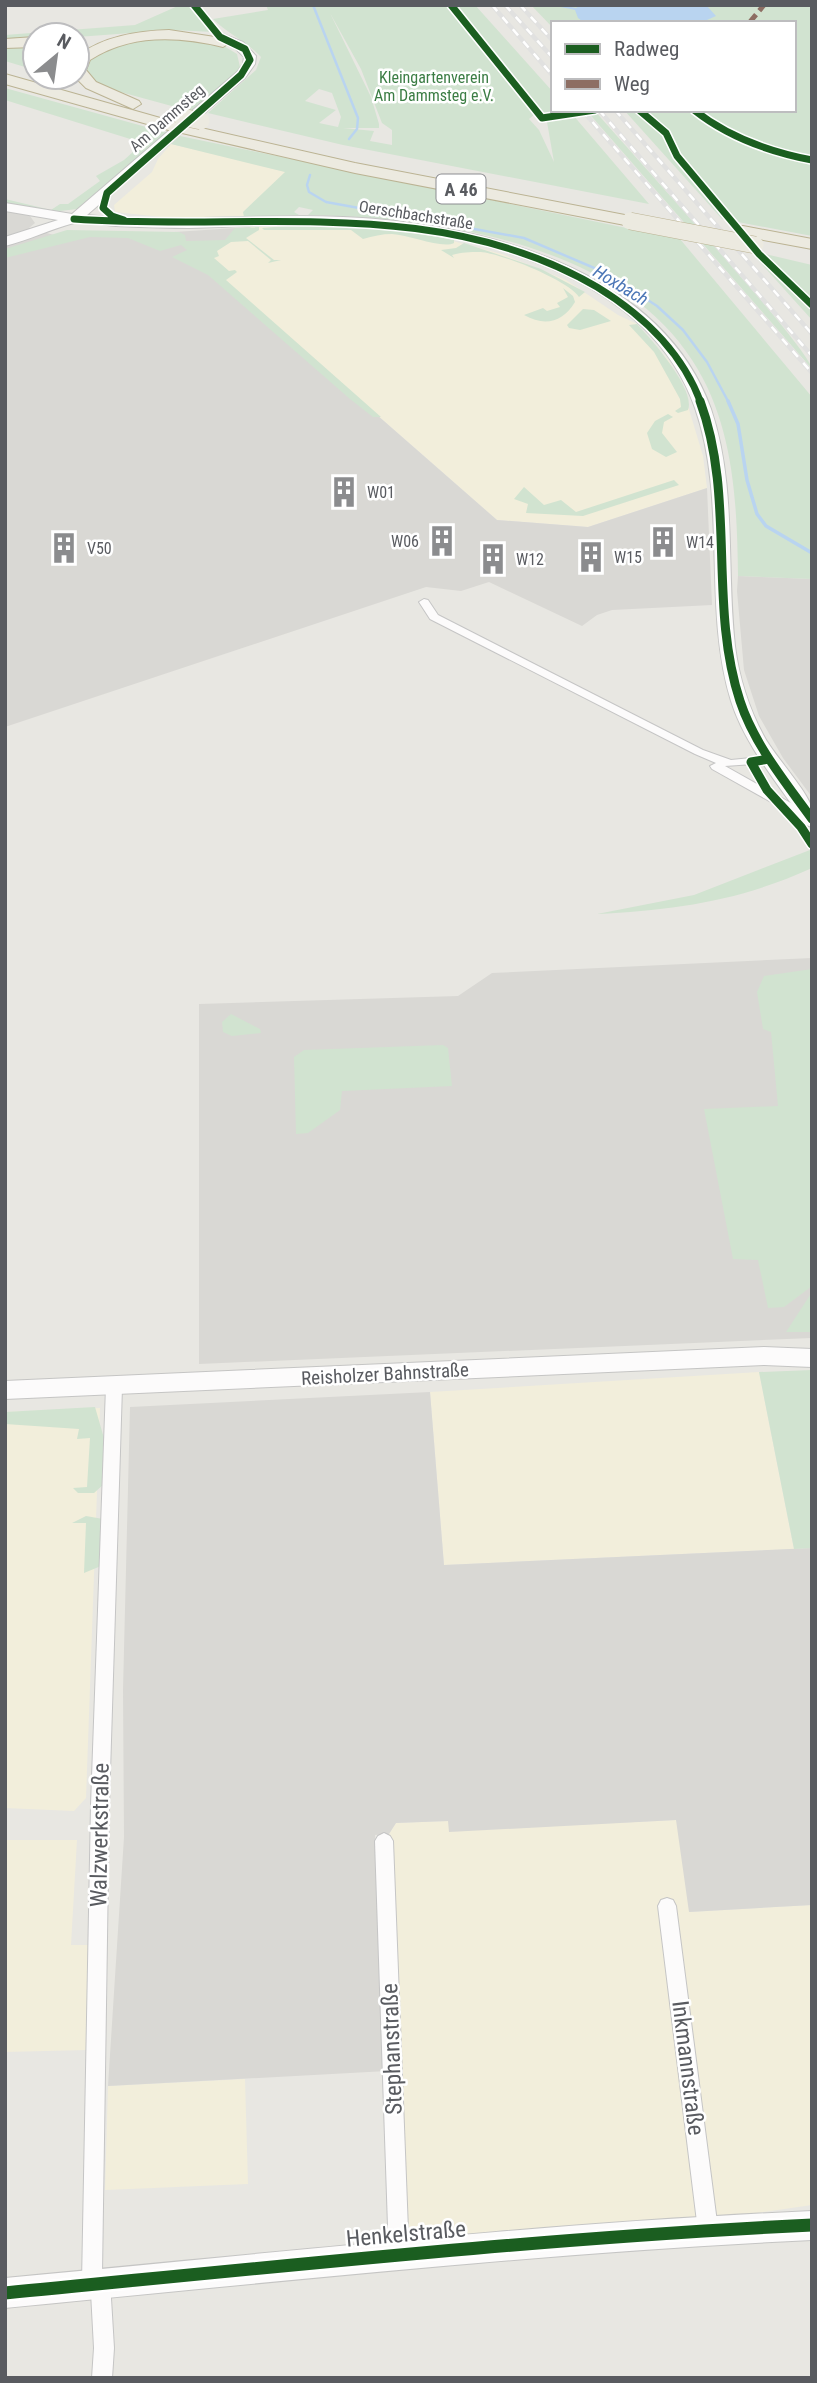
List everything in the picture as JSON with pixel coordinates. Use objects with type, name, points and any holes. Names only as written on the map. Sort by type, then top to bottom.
[{"type":"highway","points":[[91,38],[185,32],[222,40]]},
{"type":"highway","points":[[133,104],[85,81],[78,71],[83,58],[111,43],[138,38],[181,35],[222,40]]},
{"type":"highway","name":"A 46","points":[[5,79],[355,168],[812,257]]},
{"type":"highway","name":"A 46","points":[[88,91],[186,123],[812,244]]},
{"type":"main road","name":"Am Dammsteg","points":[[74,219],[241,75],[246,67],[238,51],[222,40]]},
{"type":"main road","points":[[107,193],[103,200],[107,213],[130,223]]},
{"type":"main road","name":"Oerschbachstraße","points":[[5,207],[74,219],[130,223],[335,220],[438,231],[495,245],[542,262],[600,289],[645,319],[682,364],[705,417],[718,471],[727,648],[740,703],[769,759],[810,820]]},
{"type":"main road","points":[[31,235],[41,222],[34,213]]},
{"type":"main road","points":[[5,242],[74,219]]},
{"type":"main road","name":"Reisholzer Bahnstraße","points":[[764,1356],[812,1349]]},
{"type":"main road","name":"Reisholzer Bahnstraße","points":[[5,1390],[764,1356],[812,1358]]},
{"type":"main road","name":"Henkelstraße","points":[[5,2293],[399,2256],[708,2230],[812,2225]]},
{"type":"street","points":[[194,5],[204,16]]},
{"type":"street","name":"Oerschbachstraße","points":[[424,602],[434,617],[699,752],[730,764],[769,759]]},
{"type":"street","name":"Oerschbachstraße","points":[[699,752],[708,761],[810,820]]},
{"type":"street","name":"Walzwerkstraße","points":[[102,2378],[104,2348],[96,2283],[100,1805],[114,1387]]},
{"type":"street","name":"Stephanstraße","points":[[384,1842],[399,2256]]},
{"type":"street","name":"Inkmannstraße","points":[[667,1906],[708,2230]]},
{"type":"shaded area","points":[[171,144],[286,172],[244,212],[244,217],[240,220],[171,218],[115,212],[114,205],[152,172],[158,159]]},
{"type":"shaded area","points":[[5,210],[30,216],[35,223],[29,228],[54,235],[159,233],[251,227],[200,260],[497,520],[588,527],[707,488],[712,605],[612,610],[597,615],[582,626],[489,582],[461,591],[426,587],[5,727]]},
{"type":"shaded area","points":[[350,226],[434,236],[502,254],[566,280],[618,315],[637,324],[669,361],[682,386],[703,456],[707,488],[588,527],[497,520],[199,259],[251,227]]},
{"type":"shaded area","points":[[738,576],[812,579],[812,797],[783,758],[759,716],[744,670]]},
{"type":"shaded area","points":[[812,958],[812,1338],[199,1364],[199,1004],[458,996],[492,973]]},
{"type":"shaded area","points":[[759,1372],[794,1549],[444,1565],[430,1392]]},
{"type":"shaded area","points":[[430,1392],[444,1565],[812,1548],[812,1905],[689,1912],[676,1820],[449,1832],[448,1821],[396,1823],[389,1834],[375,1835],[387,2071],[108,2086],[124,1837],[123,1690],[130,1407]]},
{"type":"shaded area","points":[[100,1408],[86,1798],[74,1811],[5,1808],[5,1412]]},
{"type":"shaded area","points":[[677,1820],[690,1912],[812,1905],[812,2205],[682,2224],[424,2241],[406,2232],[389,1834],[396,1823],[449,1821],[450,1831]]},
{"type":"shaded area","points":[[5,1840],[77,1840],[71,1945],[91,1945],[87,2050],[5,2052]]},
{"type":"shaded area","points":[[245,2079],[248,2184],[105,2190],[108,2086]]},
{"type":"green space","points":[[180,5],[190,5],[214,32],[172,30],[91,36],[91,28],[135,25]]},
{"type":"green space","name":"Kleingartenverein Am Dammsteg e.V.","points":[[266,5],[448,5],[535,114],[529,119],[539,130],[554,162],[547,122],[550,119],[573,115],[649,204],[343,145],[208,113],[256,70],[261,57],[213,19],[268,10]],"holes":[[[330,13],[361,69],[382,123],[392,130],[392,145],[370,141],[374,131],[343,128],[379,128],[379,124],[371,97]],[[319,89],[332,93],[341,117],[338,127],[319,123],[336,110],[305,101]]]},
{"type":"green space","points":[[454,5],[475,5],[551,90],[551,112],[566,112],[548,116]]},
{"type":"green space","points":[[531,5],[812,5],[812,236],[722,219],[626,112],[641,112],[645,115],[642,112],[796,112],[796,21],[551,21],[551,26]]},
{"type":"green space","points":[[21,34],[21,41],[5,43],[5,35]]},
{"type":"green space","points":[[160,38],[219,43],[237,54],[240,67],[230,80],[190,111],[102,87],[91,79],[91,57],[114,45]]},
{"type":"green space","points":[[21,44],[21,66],[5,61],[5,45]]},
{"type":"green space","points":[[5,88],[168,133],[77,209],[52,212],[5,203],[5,199],[51,210],[60,204],[68,204],[100,181],[96,176],[124,160],[143,143],[5,100]]},
{"type":"green space","points":[[588,112],[596,112],[713,244],[782,325],[812,369]]},
{"type":"green space","points":[[180,136],[680,239],[812,397],[812,579],[738,576],[734,492],[725,437],[717,410],[692,360],[659,320],[618,288],[571,263],[520,244],[466,231],[411,222],[308,215],[313,210],[299,207],[294,212],[299,215],[244,217],[243,212],[285,172],[171,144]]},
{"type":"green space","points":[[286,226],[391,230],[454,240],[454,243],[442,244],[392,234],[363,239],[351,230],[262,228]]},
{"type":"green space","points":[[259,227],[259,230],[246,238],[274,260],[281,260],[268,263],[271,260],[248,241],[231,242],[217,251],[219,256],[214,258],[229,271],[237,272],[226,280],[381,417],[373,417],[350,399],[208,275],[172,257],[187,250],[181,245],[160,251],[128,238],[90,237],[5,258],[5,249],[67,230],[179,232],[185,235],[186,241],[225,240],[235,228]]},
{"type":"green space","points":[[464,243],[541,269],[585,292],[579,297],[562,283],[533,268],[489,253],[463,253],[452,255],[454,258],[441,250],[456,248]]},
{"type":"green space","points":[[749,250],[782,276],[786,275],[761,253],[812,265],[812,320]]},
{"type":"green space","points":[[563,288],[573,296],[575,302],[565,314],[546,321],[524,315],[543,308],[547,311],[560,307],[557,303],[568,297]]},
{"type":"green space","points":[[583,309],[594,310],[611,321],[580,330],[569,328],[567,325]]},
{"type":"green space","points":[[637,324],[679,378],[689,401],[688,410],[678,413],[675,411],[681,407],[680,399],[654,352],[629,325]]},
{"type":"green space","points":[[668,414],[673,417],[664,422],[662,433],[677,452],[666,457],[652,449],[647,433],[655,421]]},
{"type":"green space","points":[[674,480],[679,485],[583,516],[526,513],[528,504],[514,499],[524,487],[544,505],[561,500],[576,512]]},
{"type":"green space","points":[[810,850],[812,868],[759,889],[707,902],[597,914],[694,895]]},
{"type":"green space","points":[[812,969],[812,1286],[784,1307],[768,1308],[758,1260],[733,1259],[704,1109],[778,1106],[771,1032],[763,1029],[757,992],[764,976]]},
{"type":"green space","points":[[231,1014],[260,1029],[261,1033],[232,1036],[223,1032],[222,1022]]},
{"type":"green space","points":[[443,1045],[448,1048],[452,1086],[342,1091],[340,1110],[308,1133],[296,1134],[294,1057],[304,1050]]},
{"type":"green space","points":[[812,1292],[812,1332],[786,1332]]},
{"type":"green space","points":[[812,1370],[812,1548],[794,1549],[759,1372]]},
{"type":"green space","points":[[95,1407],[106,1445],[104,1484],[94,1493],[78,1493],[73,1488],[87,1487],[90,1438],[77,1439],[79,1429],[5,1424],[5,1412]]},
{"type":"green space","points":[[86,1516],[103,1519],[101,1566],[84,1573],[86,1523],[72,1523]]},
{"type":"water","points":[[581,5],[706,5],[716,16],[705,21],[582,21],[575,10],[556,6],[576,8]]},
{"type":"waterway","name":"Hoxbach","points":[[313,5],[358,118],[357,129],[349,139]]},
{"type":"waterway","name":"Hoxbach","points":[[310,175],[307,185],[309,192],[326,202],[524,238],[606,273],[657,306],[683,330],[707,362],[728,402]]},
{"type":"waterway","name":"Hoxbach","points":[[728,402],[738,424],[747,480],[757,514],[766,526],[812,553]]},
{"type":"railway","points":[[492,5],[551,74]]},
{"type":"railway","points":[[505,5],[551,56]]},
{"type":"railway","points":[[520,5],[551,39]]},
{"type":"railway","points":[[584,112],[812,373]]},
{"type":"railway","points":[[601,112],[812,356]]},
{"type":"railway","points":[[617,112],[812,334]]},
{"type":"marked path","points":[[751,21],[764,5]]},
{"type":"cycle path","points":[[124,220],[112,216],[103,208],[107,193],[241,75],[250,60],[245,49],[220,37],[194,5]]},
{"type":"cycle path","points":[[451,5],[542,118],[582,112]]},
{"type":"cycle path","points":[[641,112],[666,133],[677,156],[759,254],[812,305]]},
{"type":"cycle path","points":[[696,112],[718,127],[749,142],[812,160]]},
{"type":"cycle path","points":[[74,219],[142,222],[314,220],[392,224],[486,242],[533,257],[578,276],[619,300],[654,329],[682,364],[704,410],[713,444],[720,495],[727,648],[740,703],[769,759],[812,819]]},
{"type":"cycle path","points":[[769,759],[751,762],[767,790],[801,827],[812,844]]},
{"type":"cycle path","points":[[5,2293],[423,2253],[708,2230],[812,2225]]},
{"type":"place","name":"W01","points":[[344,492]]},
{"type":"place","name":"W06","points":[[442,541]]},
{"type":"place","name":"W14","points":[[663,542]]},
{"type":"place","name":"V50","points":[[64,548]]},
{"type":"place","name":"W15","points":[[591,557]]},
{"type":"place","name":"W12","points":[[493,559]]}]
